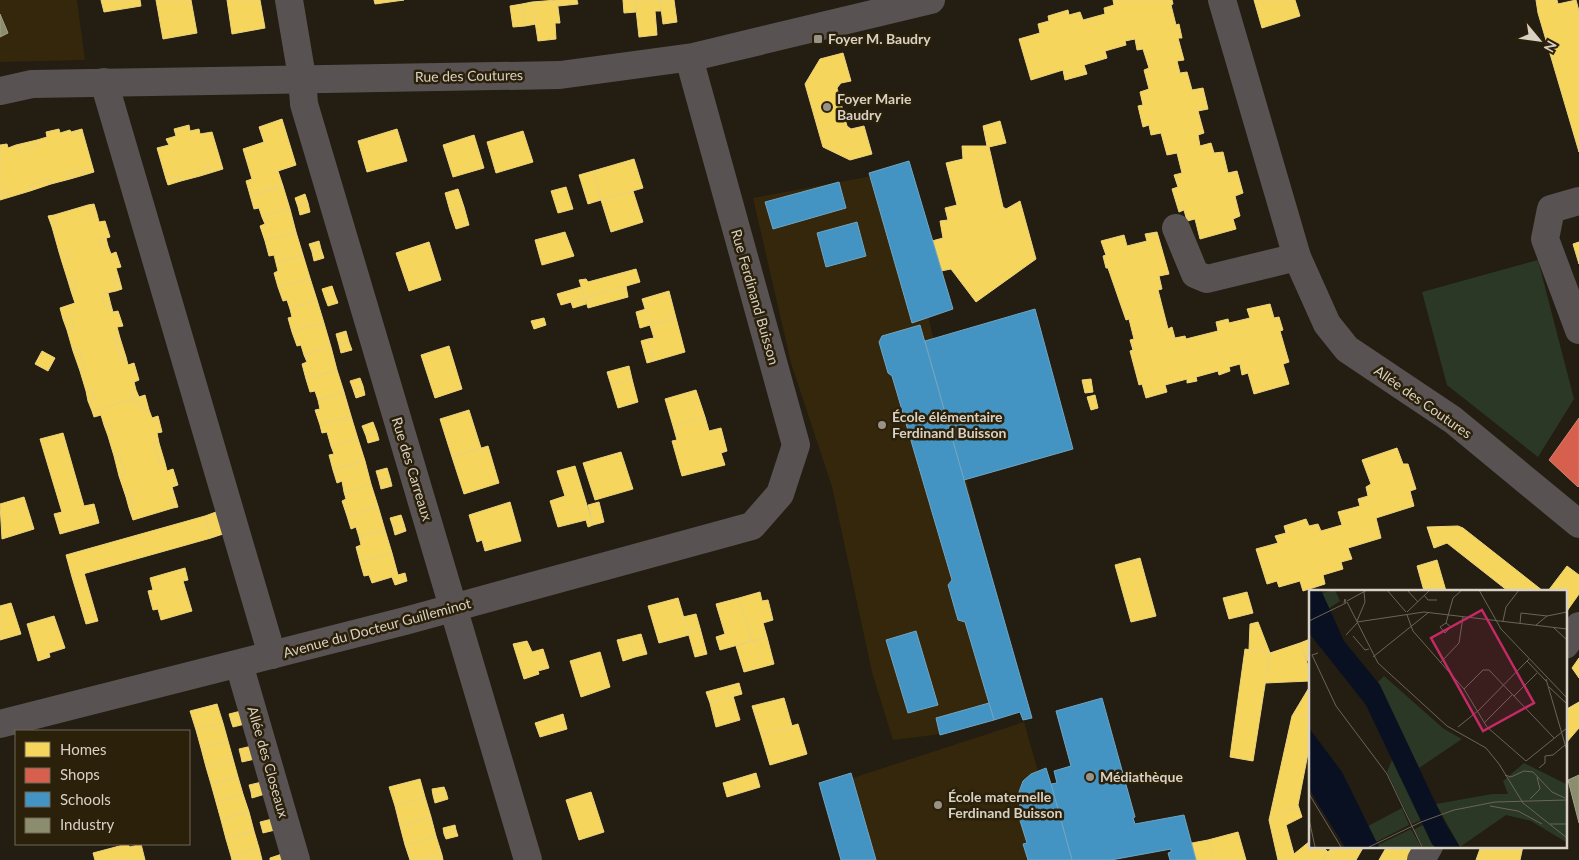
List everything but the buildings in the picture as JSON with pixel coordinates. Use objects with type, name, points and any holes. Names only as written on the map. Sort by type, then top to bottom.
[{"type":"street","name":"Rue des Carreaux","points":[[289,0],[302,77],[304,104],[528,860]]},
{"type":"street","name":"Rue des Coutures","points":[[0,91],[32,84],[302,77],[560,75],[688,58],[931,0]]},
{"type":"street","name":"Allée des Coutures","points":[[1222,0],[1297,256],[1327,324],[1347,348],[1453,420],[1579,524]]},
{"type":"street","name":"Rue Ferdinand Buisson","points":[[688,58],[796,445],[780,494],[752,526]]},
{"type":"street","points":[[104,82],[272,655]]},
{"type":"street","points":[[1579,201],[1551,209],[1544,239],[1579,330]]},
{"type":"street","points":[[1176,228],[1195,274],[1207,279],[1297,256]]},
{"type":"street","name":"Avenue du Docteur Guilleminot","points":[[0,724],[452,608],[752,526]]},
{"type":"street","points":[[1566,644],[1579,626]]},
{"type":"street","name":"Allée des Closeaux","points":[[239,664],[296,860]]},
{"type":"street","points":[[1421,860],[1428,848]]},
{"type":"shaded area","points":[[0,0],[77,0],[85,60],[0,62]]},
{"type":"shaded area","name":"École élémentaire Ferdinand Buisson","points":[[894,172],[1021,710],[934,735],[893,740],[872,672],[832,487],[791,363],[753,198]]},
{"type":"shaded area","name":"École maternelle Ferdinand Buisson","points":[[1024,722],[1063,860],[845,860],[825,787]]},
{"type":"green space","points":[[1538,260],[1574,399],[1538,457],[1447,385],[1422,292]]},
{"type":"place","name":"Foyer M. Baudry","points":[[818,39]]},
{"type":"place","name":"Foyer Marie Baudry","points":[[827,107]]},
{"type":"place","name":"École élémentaire Ferdinand Buisson","points":[[882,425]]},
{"type":"place","name":"Médiathèque","points":[[1090,777]]},
{"type":"place","name":"École maternelle Ferdinand Buisson","points":[[938,805]]}]
